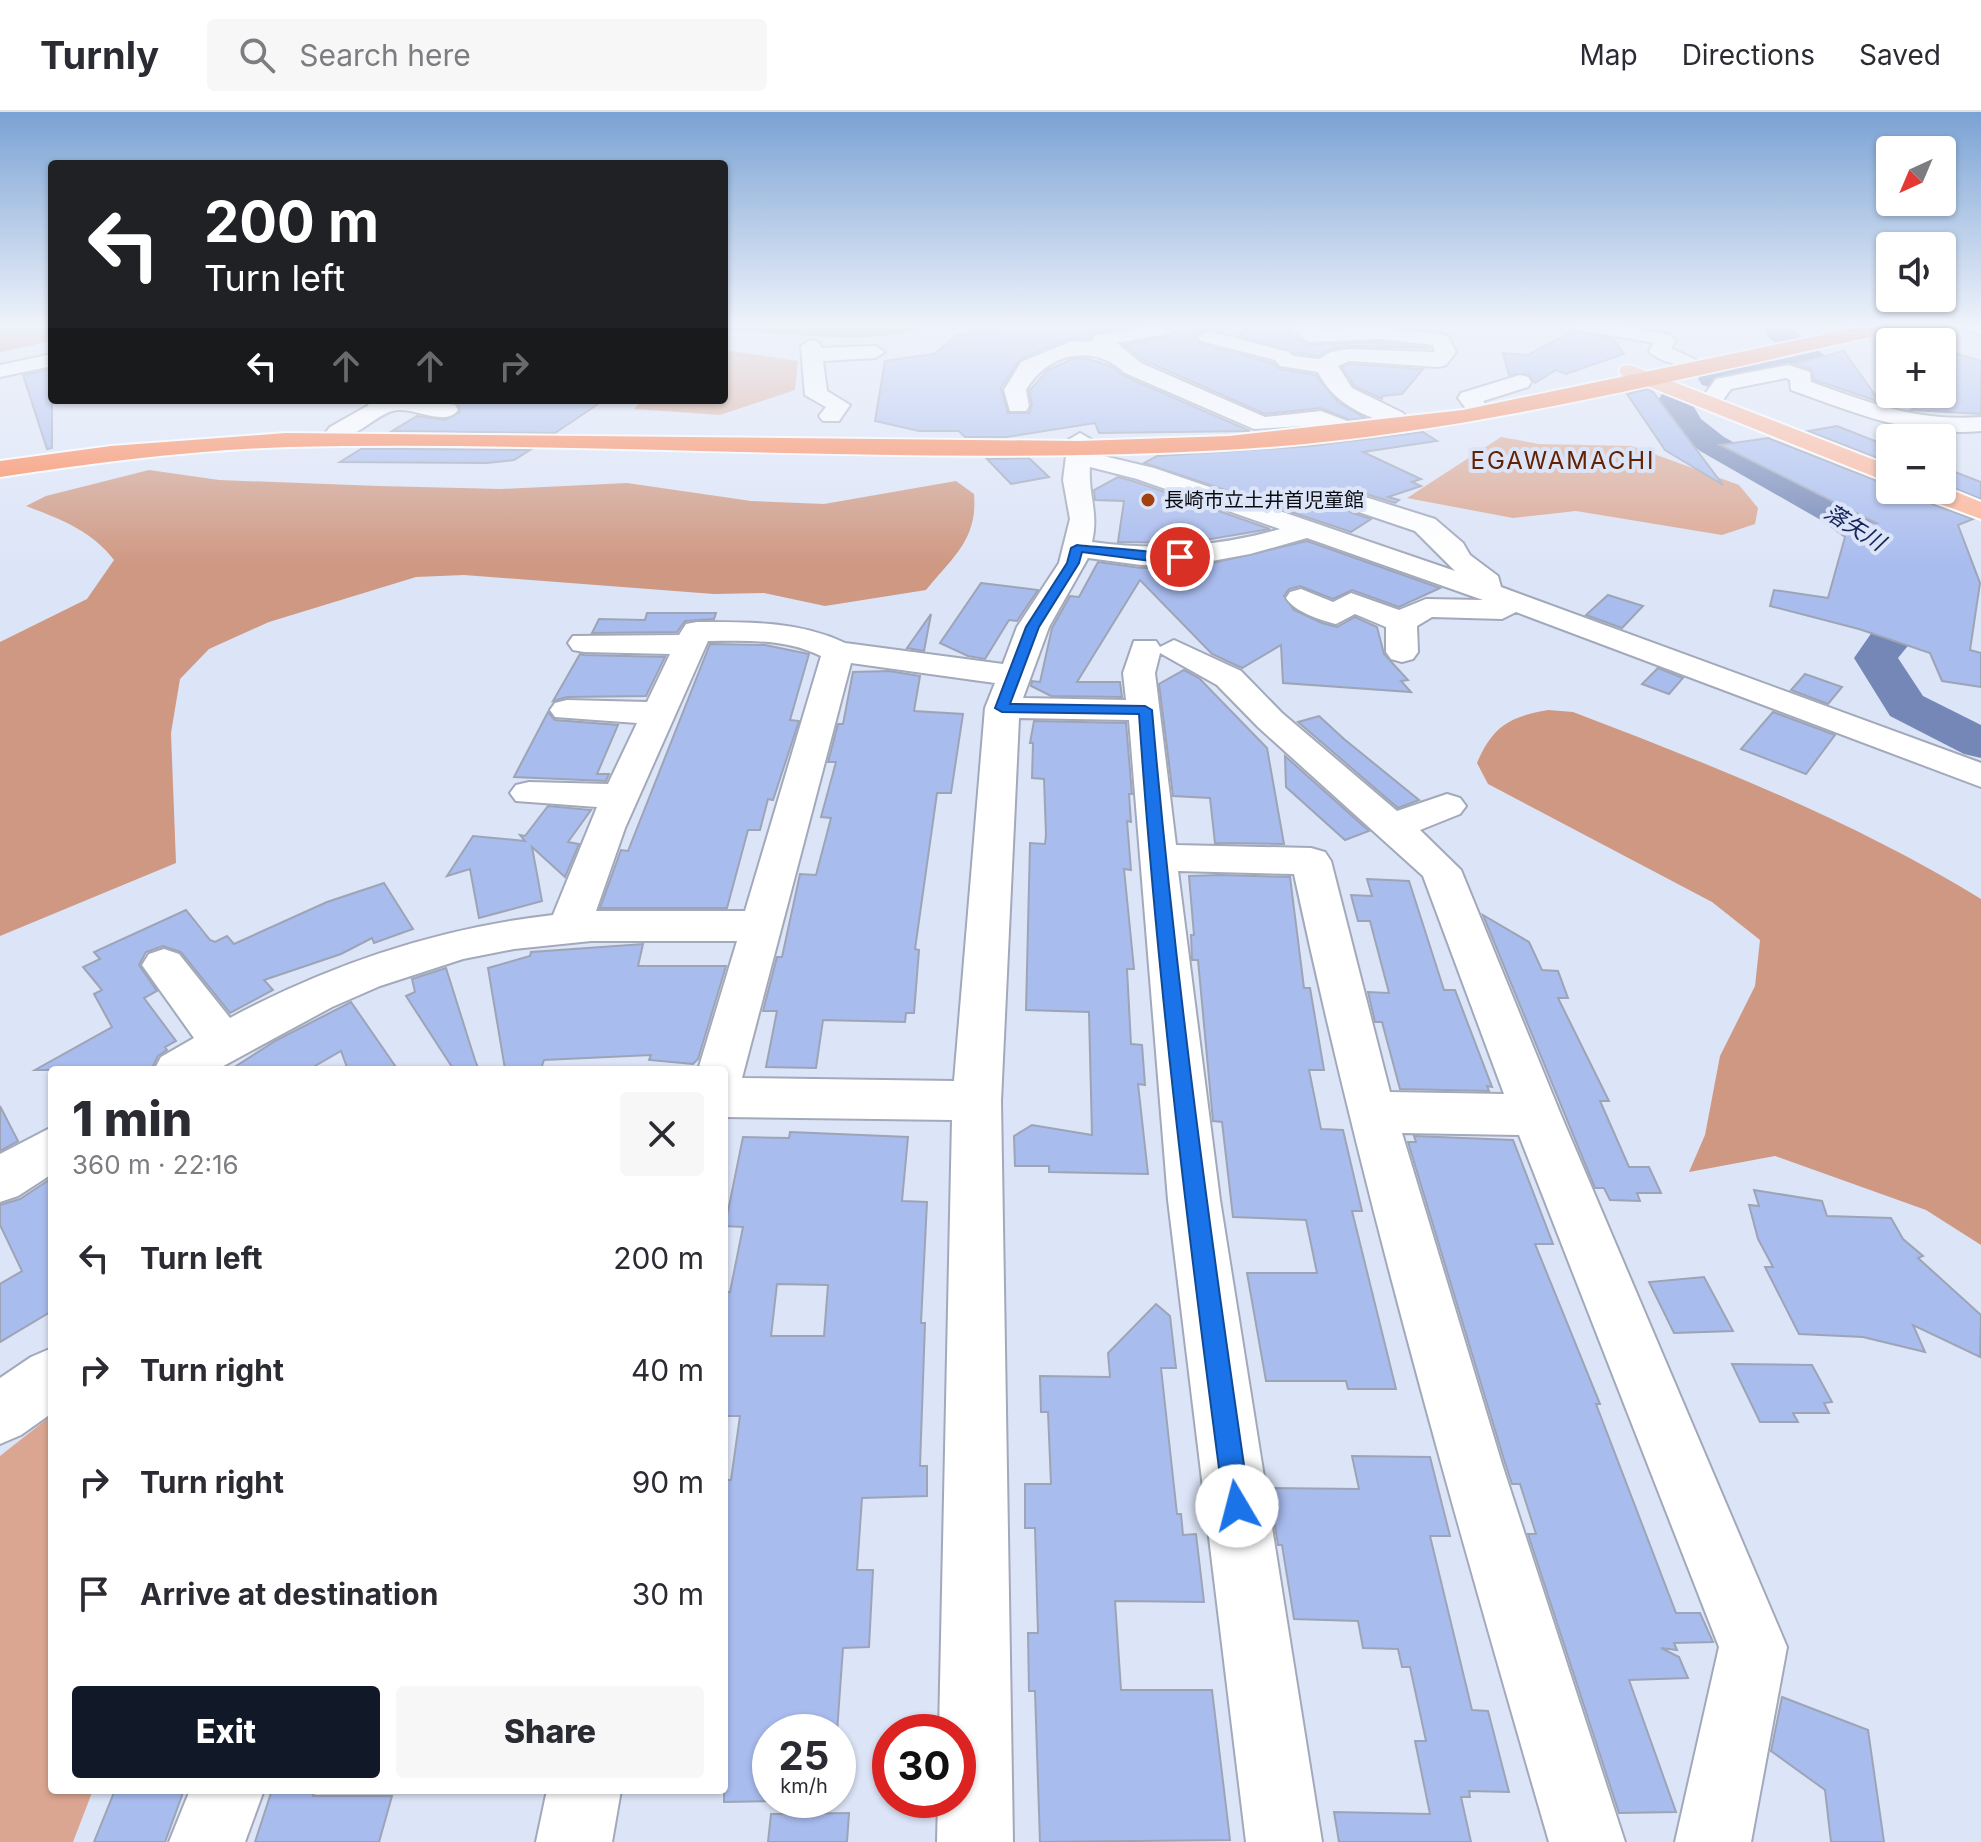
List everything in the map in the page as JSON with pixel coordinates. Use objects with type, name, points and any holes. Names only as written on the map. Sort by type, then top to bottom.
[{"type":"highway","points":[[0,461],[208,437],[338,432],[1079,448],[1339,426],[1482,404]]},
{"type":"highway","points":[[0,469],[125,452],[286,440],[1079,448],[1229,443],[1398,427],[1506,404]]},
{"type":"main road","points":[[1730,404],[1876,469]]},
{"type":"main road","points":[[1737,404],[1876,459]]},
{"type":"main road","points":[[1956,491],[1981,501]]},
{"type":"main road","points":[[1956,501],[1981,511]]},
{"type":"street","points":[[338,432],[381,404]]},
{"type":"street","points":[[406,404],[447,410]]},
{"type":"street","points":[[831,416],[839,405],[836,404]]},
{"type":"street","points":[[1215,404],[1262,424],[1321,418],[1339,426]]},
{"type":"street","points":[[1363,404],[1395,418]]},
{"type":"street","points":[[1852,404],[1884,415],[1942,427],[1979,421]]},
{"type":"street","points":[[975,1842],[977,1101],[1006,692],[1033,627],[1073,563],[1084,519],[1076,480],[1079,448],[1528,606],[1981,776]]},
{"type":"street","points":[[1362,504],[1425,525],[1453,549],[1459,560],[1488,582],[1485,591]]},
{"type":"street","points":[[1077,548],[1151,557],[1180,557],[1274,540],[1308,529]]},
{"type":"street","points":[[1301,598],[1336,615],[1351,602],[1401,622]]},
{"type":"street","points":[[1401,622],[1426,608],[1490,611],[1528,606]]},
{"type":"street","points":[[1401,622],[1402,652]]},
{"type":"street","points":[[569,927],[620,796],[697,631],[773,632],[811,639],[838,652],[1006,692],[1145,710]]},
{"type":"street","points":[[584,643],[690,645]]},
{"type":"street","points":[[1284,1842],[1194,1200],[1157,858],[1139,673],[1159,649],[1229,678],[1270,720],[1441,870],[1536,1115],[1753,1647],[1713,1842]]},
{"type":"street","points":[[723,1066],[838,652]]},
{"type":"street","points":[[567,710],[658,713]]},
{"type":"street","points":[[529,793],[620,796]]},
{"type":"street","points":[[1392,827],[1447,806]]},
{"type":"street","points":[[1157,858],[1311,861],[1359,1067],[1471,1464],[1587,1842]]},
{"type":"street","points":[[185,1066],[277,1012],[391,964],[444,947],[569,927],[761,926]]},
{"type":"street","points":[[164,965],[223,1043]]},
{"type":"street","points":[[728,1097],[977,1101]]},
{"type":"street","points":[[1373,1112],[1536,1115]]},
{"type":"street","points":[[0,1180],[48,1150]]},
{"type":"street","points":[[0,1414],[48,1380]]},
{"type":"street","points":[[207,1842],[225,1794]]},
{"type":"street","points":[[574,1842],[583,1794]]},
{"type":"shaded area","points":[[638,404],[754,404],[720,415],[634,409]]},
{"type":"shaded area","points":[[1501,437],[1539,444],[1632,446],[1739,485],[1758,508],[1755,524],[1722,535],[1576,511],[1513,518],[1407,498]]},
{"type":"shaded area","points":[[149,470],[219,480],[379,486],[501,489],[627,483],[751,501],[824,504],[956,481],[974,494],[974,510],[962,546],[926,590],[825,606],[764,593],[714,594],[464,575],[416,577],[269,622],[209,649],[180,679],[171,733],[176,863],[0,936],[0,642],[87,599],[114,560],[85,533],[26,506],[46,496]]},
{"type":"shaded area","points":[[1548,710],[1573,712],[1782,796],[1883,844],[1981,899],[1981,1245],[1926,1210],[1775,1156],[1689,1172],[1705,1135],[1720,1056],[1755,986],[1760,940],[1712,902],[1488,784],[1477,763],[1489,740],[1513,720]]},
{"type":"shaded area","points":[[48,1418],[48,1794],[91,1794],[73,1842],[0,1842],[0,1456]]},
{"type":"building","points":[[32,404],[52,404],[52,448],[47,449]]},
{"type":"building","points":[[458,404],[598,404],[555,433],[392,431],[417,416],[445,420],[460,412]]},
{"type":"building","points":[[878,404],[1005,404],[1008,413],[1029,413],[1032,404],[1188,404],[1250,431],[1099,433],[1095,423],[1007,437],[965,437],[959,431],[919,431],[875,421]]},
{"type":"building","points":[[1242,404],[1341,404],[1365,418],[1350,420],[1321,408],[1265,414]]},
{"type":"building","points":[[1634,404],[1662,404],[1723,485],[1665,450]]},
{"type":"building","points":[[1981,404],[1981,414],[1911,410]]},
{"type":"building","points":[[1837,426],[1876,441],[1876,458],[1808,431]]},
{"type":"building","points":[[1423,432],[1437,441],[1363,452],[1421,479],[1412,482],[1421,486],[1388,497],[1399,500],[1395,503],[1363,493],[1352,495],[1346,502],[1350,512],[1371,519],[1351,532],[1144,463],[1157,456],[1311,446]]},
{"type":"building","points":[[1768,438],[1876,480],[1876,504],[1932,504],[1973,519],[1958,525],[1980,583],[1970,650],[1981,653],[1981,687],[1942,681],[1930,653],[1859,629],[1770,606],[1774,590],[1828,598],[1845,537],[1829,525],[1876,523],[1720,445]]},
{"type":"building","points":[[361,449],[530,450],[514,460],[487,463],[340,462]]},
{"type":"building","points":[[1029,458],[1049,477],[1011,484],[987,459]]},
{"type":"building","points":[[1956,472],[1981,482],[1981,499],[1956,489]]},
{"type":"building","points":[[1118,477],[1270,529],[1187,543],[1118,542],[1124,501],[1095,500],[1094,490]]},
{"type":"building","points":[[1307,541],[1440,588],[1399,607],[1352,590],[1333,599],[1300,586],[1289,589],[1284,596],[1294,610],[1322,623],[1337,627],[1355,617],[1377,627],[1384,654],[1408,680],[1401,681],[1411,692],[1283,683],[1281,645],[1242,668],[1212,654],[1140,580],[1077,682],[1120,682],[1122,697],[1051,696],[1031,686],[1032,681],[1040,682],[1052,628],[1070,596],[1079,597],[1098,562],[1141,568],[1191,568]]},
{"type":"building","points":[[981,583],[1038,590],[1017,621],[1009,620],[985,659],[968,656],[940,643]]},
{"type":"building","points":[[1608,595],[1643,606],[1622,628],[1586,615]]},
{"type":"building","points":[[647,613],[716,613],[714,619],[685,621],[677,632],[592,633],[599,619],[645,620]]},
{"type":"building","points":[[931,614],[924,651],[907,648]]},
{"type":"building","points":[[710,644],[765,645],[809,654],[790,720],[799,721],[773,800],[768,799],[760,830],[748,830],[727,908],[600,908],[621,850],[628,851]]},
{"type":"building","points":[[580,654],[665,657],[646,696],[567,697],[553,701]]},
{"type":"building","points":[[1658,668],[1683,678],[1669,694],[1642,684]]},
{"type":"building","points":[[1184,670],[1199,678],[1267,748],[1284,844],[1215,843],[1210,798],[1173,796],[1159,684]]},
{"type":"building","points":[[889,671],[920,676],[914,711],[963,714],[951,793],[937,793],[915,949],[919,950],[914,1013],[906,1013],[905,1022],[823,1020],[816,1068],[766,1067],[777,1011],[763,1011],[777,957],[782,957],[800,874],[816,875],[831,818],[821,817],[836,762],[828,762],[838,724],[843,724],[853,672]]},
{"type":"building","points":[[1805,674],[1842,687],[1828,704],[1791,690]]},
{"type":"building","points":[[548,712],[555,720],[618,725],[597,774],[609,774],[606,781],[514,777]]},
{"type":"building","points":[[1773,712],[1835,735],[1806,774],[1741,749]]},
{"type":"building","points":[[1319,716],[1419,800],[1398,808],[1298,722]]},
{"type":"building","points":[[1034,721],[1126,723],[1132,794],[1129,794],[1131,822],[1127,821],[1131,870],[1124,869],[1134,969],[1127,969],[1131,1044],[1142,1045],[1145,1085],[1138,1084],[1148,1174],[1049,1172],[1049,1166],[1015,1166],[1014,1136],[1032,1125],[1092,1135],[1089,1012],[1026,1010],[1030,843],[1045,844],[1046,835],[1044,779],[1032,778],[1033,743],[1030,743]]},
{"type":"building","points":[[1285,756],[1369,831],[1345,840],[1286,787]]},
{"type":"building","points":[[548,806],[591,810],[568,842],[579,844],[565,877],[532,847],[542,901],[479,918],[470,869],[447,876],[473,836],[525,841],[520,835],[525,836]]},
{"type":"building","points":[[1189,876],[1290,877],[1304,988],[1310,988],[1324,1070],[1309,1070],[1321,1129],[1343,1130],[1362,1211],[1352,1211],[1396,1389],[1348,1389],[1346,1381],[1266,1381],[1247,1273],[1317,1273],[1306,1220],[1233,1217],[1222,1122],[1213,1121],[1198,960],[1192,960],[1191,935],[1194,935]]},
{"type":"building","points":[[1367,879],[1409,881],[1444,990],[1455,990],[1492,1087],[1487,1086],[1489,1091],[1400,1089],[1382,1022],[1375,1022],[1368,992],[1389,993],[1370,921],[1358,921],[1351,895],[1372,896]]},
{"type":"building","points":[[384,883],[413,929],[374,943],[372,938],[341,954],[264,980],[273,990],[230,1013],[181,952],[163,946],[146,952],[139,965],[157,991],[144,998],[176,1041],[165,1047],[167,1050],[158,1056],[153,1066],[48,1066],[48,1070],[35,1070],[112,1027],[94,994],[102,990],[83,967],[100,959],[94,952],[186,910],[210,940],[215,942],[227,936],[234,944],[327,902]]},
{"type":"building","points":[[1483,915],[1529,942],[1542,970],[1558,971],[1568,998],[1558,998],[1609,1101],[1600,1101],[1629,1167],[1649,1167],[1661,1193],[1637,1193],[1640,1201],[1610,1200],[1604,1188],[1595,1188]]},
{"type":"building","points":[[643,944],[638,966],[726,966],[698,1059],[693,1064],[649,1060],[651,1055],[544,1060],[542,1066],[504,1066],[488,968],[530,956],[531,952]]},
{"type":"building","points":[[446,968],[477,1066],[451,1066],[406,996],[415,992],[412,979]]},
{"type":"building","points":[[351,1002],[395,1066],[347,1066],[341,1051],[315,1066],[236,1066],[275,1041]]},
{"type":"building","points":[[0,1106],[18,1141],[0,1151]]},
{"type":"building","points":[[790,1132],[908,1137],[902,1201],[927,1202],[921,1323],[925,1323],[920,1466],[927,1466],[927,1496],[862,1498],[857,1570],[873,1570],[869,1647],[843,1648],[838,1714],[752,1714],[752,1801],[724,1802],[724,1794],[728,1794],[728,1480],[731,1480],[740,1416],[728,1416],[728,1292],[743,1227],[728,1226],[728,1211],[743,1137],[789,1138]],"holes":[[[777,1284],[828,1285],[824,1336],[771,1336]]]},
{"type":"building","points":[[1414,1136],[1513,1140],[1553,1244],[1535,1244],[1600,1404],[1596,1404],[1676,1613],[1700,1613],[1713,1642],[1674,1643],[1677,1650],[1661,1648],[1679,1657],[1688,1678],[1629,1680],[1676,1812],[1619,1813],[1528,1534],[1536,1534],[1520,1484],[1512,1484],[1505,1463],[1408,1142],[1416,1142]]},
{"type":"building","points":[[48,1181],[48,1313],[0,1342],[0,1284],[22,1271],[0,1225],[0,1205],[20,1199]]},
{"type":"building","points":[[1754,1190],[1822,1201],[1827,1216],[1891,1218],[1903,1239],[1923,1256],[1918,1258],[1981,1315],[1980,1357],[1913,1325],[1925,1352],[1863,1337],[1799,1334],[1765,1267],[1773,1267],[1758,1239],[1749,1205],[1759,1206]]},
{"type":"building","points":[[1704,1277],[1733,1331],[1674,1333],[1649,1282]]},
{"type":"building","points":[[1156,1304],[1170,1316],[1176,1368],[1161,1368],[1177,1514],[1181,1514],[1183,1535],[1196,1534],[1204,1602],[1115,1601],[1121,1690],[1212,1690],[1230,1840],[1040,1842],[1035,1691],[1029,1691],[1028,1633],[1038,1633],[1035,1528],[1025,1528],[1025,1484],[1051,1484],[1048,1412],[1041,1412],[1040,1376],[1110,1377],[1108,1353]]},
{"type":"building","points":[[1732,1364],[1812,1365],[1832,1402],[1824,1403],[1829,1413],[1793,1413],[1798,1422],[1760,1422]]},
{"type":"building","points":[[1352,1456],[1430,1457],[1450,1536],[1430,1536],[1472,1710],[1488,1711],[1509,1792],[1469,1791],[1470,1797],[1461,1797],[1471,1842],[1339,1842],[1334,1812],[1430,1814],[1415,1741],[1426,1741],[1410,1667],[1402,1667],[1398,1649],[1363,1648],[1358,1621],[1294,1619],[1269,1488],[1359,1489]]},
{"type":"building","points":[[1782,1697],[1868,1730],[1884,1842],[1831,1842],[1825,1790],[1771,1751]]},
{"type":"building","points":[[113,1794],[183,1794],[165,1842],[94,1842]]},
{"type":"building","points":[[271,1794],[392,1796],[379,1842],[255,1842]]},
{"type":"building","points":[[771,1818],[849,1818],[847,1842],[768,1842]]},
{"type":"waterway","name":"落矢川","points":[[1677,404],[1688,425],[1712,444],[1881,539],[1920,577],[1921,604],[1892,634],[1876,658],[1906,706],[1981,744]]},
{"type":"place","name":"長崎市立土井首児童館","points":[[1148,500]]},
{"type":"district","name":"EGAWAMACHI","points":[[1563,461]]},
{"type":"route","points":[[1180,557],[1151,557],[1077,548],[1073,563],[1033,627],[1011,675],[1002,708],[1145,710],[1149,724],[1157,858],[1194,1200],[1237,1506]]}]
